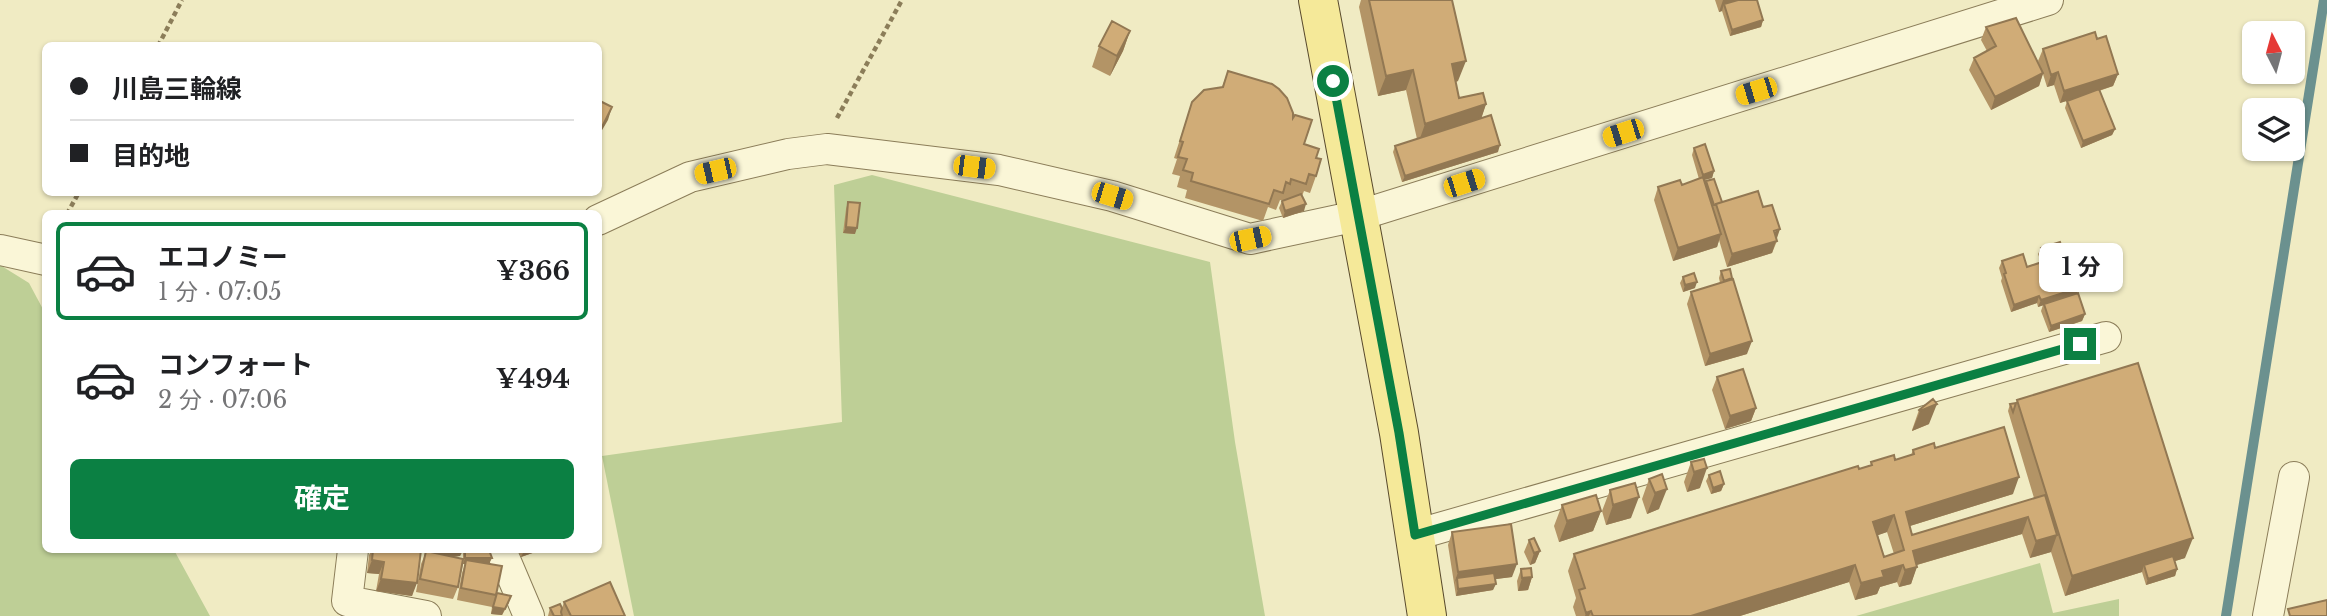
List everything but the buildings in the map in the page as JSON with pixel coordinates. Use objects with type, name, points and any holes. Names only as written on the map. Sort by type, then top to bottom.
[{"type":"main road","points":[[1318,0],[1399,433],[1427,616]]},
{"type":"street","points":[[602,218],[690,177],[788,153],[827,149],[999,170],[1112,196],[1250,239],[1357,216],[2048,0]]},
{"type":"street","points":[[0,250],[42,259]]},
{"type":"street","points":[[1415,535],[2106,337]]},
{"type":"street","points":[[2268,616],[2294,477]]},
{"type":"street","points":[[354,553],[347,601],[426,616]]},
{"type":"street","points":[[502,553],[529,616]]},
{"type":"path","points":[[160,42],[183,0]]},
{"type":"path","points":[[827,149],[838,117],[902,0]]},
{"type":"green space","points":[[872,175],[1210,262],[1235,442],[1265,616],[634,616],[602,456],[842,422],[834,185]]},
{"type":"green space","points":[[0,265],[29,283],[42,307],[42,553],[176,553],[210,616],[0,616]]},
{"type":"green space","points":[[2040,563],[2053,613],[2119,599],[2119,616],[1856,616]]},
{"type":"waterway","points":[[2226,616],[2324,0]]},
{"type":"route","points":[[1333,81],[1399,433],[1415,535],[2080,344]]}]
